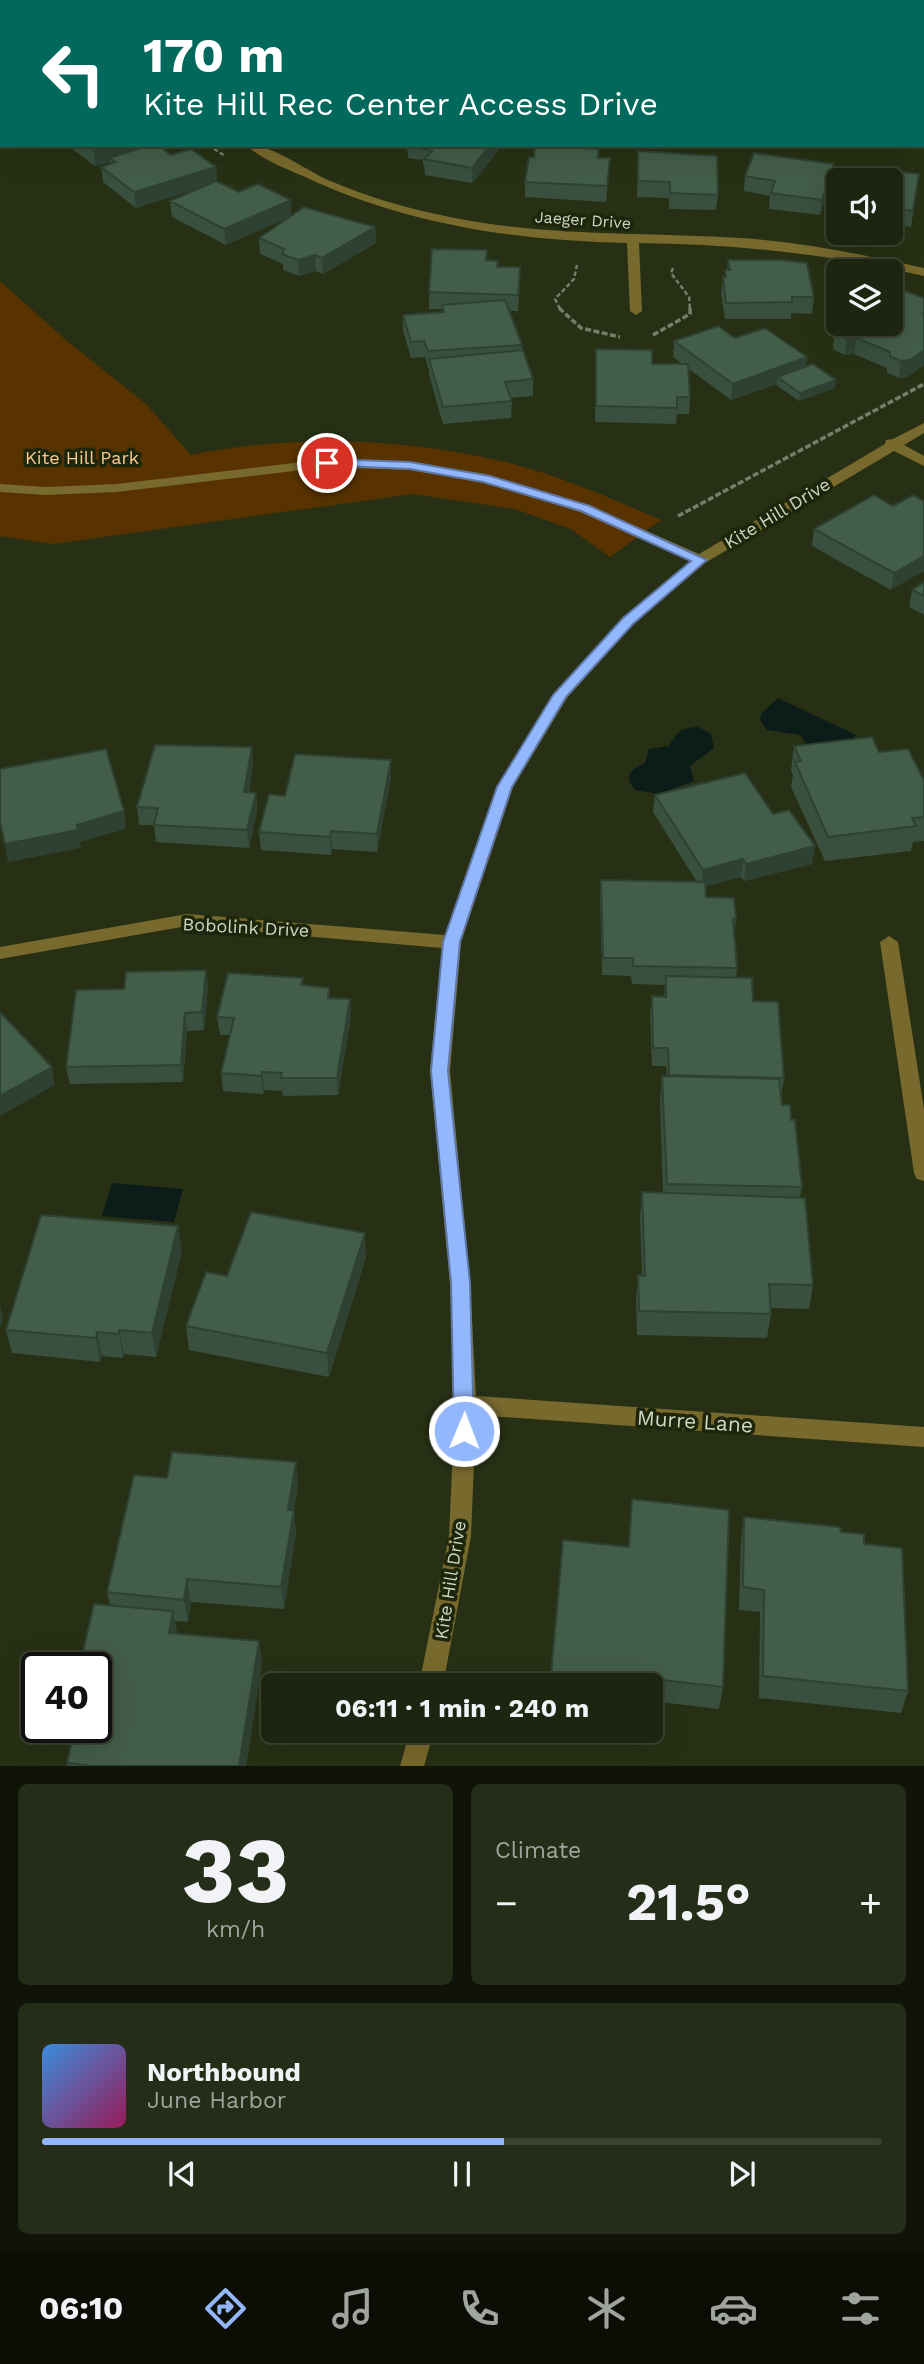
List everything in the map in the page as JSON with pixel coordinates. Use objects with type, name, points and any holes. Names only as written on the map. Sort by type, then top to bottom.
[{"type":"street","name":"Jaeger Drive","points":[[256,147],[321,181],[372,200],[426,215],[518,232],[633,240],[740,242],[836,252],[924,272]]},
{"type":"street","points":[[633,240],[636,312]]},
{"type":"street","name":"Kite Hill Drive","points":[[433,1673],[460,1536],[466,1405],[460,1283],[440,1071],[452,942],[505,787],[561,695],[628,621],[700,560],[891,443],[924,427]]},
{"type":"street","points":[[891,443],[924,462]]},
{"type":"street","points":[[0,488],[46,491],[117,488],[327,463],[410,466],[485,478],[585,509],[700,560]]},
{"type":"street","name":"Bobolink Drive","points":[[0,953],[187,920],[452,942]]},
{"type":"street","points":[[889,942],[924,1173]]},
{"type":"street","name":"Murre Lane","points":[[466,1405],[924,1437]]},
{"type":"street","points":[[412,1766],[419,1743]]},
{"type":"path","points":[[638,532],[654,520],[672,520],[924,384]]},
{"type":"green space","name":"Kite Hill Park","points":[[0,281],[67,341],[146,404],[191,455],[230,448],[309,442],[428,448],[505,462],[545,473],[661,520],[610,557],[571,529],[515,509],[413,494],[53,544],[0,536]]},
{"type":"shaded area","points":[[778,698],[856,735],[843,749],[811,750],[800,735],[767,730],[760,720],[761,714]]},
{"type":"shaded area","points":[[698,727],[711,734],[714,748],[690,766],[694,781],[658,794],[635,790],[631,785],[630,774],[645,763],[649,749],[669,746],[680,732]]},
{"type":"shaded area","points":[[112,1183],[183,1189],[174,1222],[102,1216]]},
{"type":"building","points":[[89,147],[105,147],[94,151]]},
{"type":"building","points":[[144,147],[161,147],[171,155],[191,149],[216,167],[134,192],[101,167],[116,162],[109,158]]},
{"type":"building","points":[[488,147],[472,168],[424,159],[432,151],[422,149]]},
{"type":"building","points":[[535,147],[599,149],[598,158],[610,158],[607,186],[525,182],[529,157],[534,157]]},
{"type":"building","points":[[638,151],[717,156],[718,195],[670,193],[670,182],[638,181]]},
{"type":"building","points":[[754,153],[834,164],[833,168],[826,168],[826,188],[822,200],[771,193],[775,181],[745,176]]},
{"type":"building","points":[[903,172],[919,174],[913,211],[903,210]]},
{"type":"building","points":[[216,181],[239,192],[258,184],[291,200],[224,229],[170,201]]},
{"type":"building","points":[[304,207],[375,227],[322,258],[315,255],[298,260],[282,254],[284,249],[259,238]]},
{"type":"building","points":[[432,249],[487,250],[486,260],[498,261],[497,267],[520,267],[518,295],[429,292]]},
{"type":"building","points":[[728,260],[807,263],[814,297],[792,297],[792,302],[726,303],[723,277],[726,277],[725,270],[730,270]]},
{"type":"building","points":[[903,290],[924,298],[924,350],[910,360],[901,361],[890,356],[890,352],[857,338],[847,339],[840,336],[903,336]]},
{"type":"building","points":[[505,300],[522,345],[428,351],[424,341],[411,342],[403,315],[444,312],[442,305]]},
{"type":"building","points":[[718,326],[735,338],[765,328],[807,357],[733,384],[674,341]]},
{"type":"building","points":[[596,349],[652,350],[652,364],[688,364],[690,397],[677,397],[677,408],[596,406]]},
{"type":"building","points":[[523,350],[533,379],[505,382],[512,401],[443,407],[429,359]]},
{"type":"building","points":[[813,364],[836,380],[800,393],[777,377]]},
{"type":"building","points":[[874,495],[893,506],[913,495],[924,501],[924,556],[894,573],[814,529]]},
{"type":"building","points":[[924,582],[924,596],[912,590]]},
{"type":"building","points":[[872,737],[879,752],[908,749],[924,780],[924,817],[912,818],[916,826],[828,837],[795,762],[801,761],[794,746]]},
{"type":"building","points":[[155,745],[252,747],[244,792],[256,793],[247,830],[154,825],[158,808],[137,807]]},
{"type":"building","points":[[106,749],[124,811],[77,825],[78,830],[5,844],[0,822],[0,769]]},
{"type":"building","points":[[295,754],[391,760],[377,834],[331,831],[330,837],[259,832],[269,794],[285,796]]},
{"type":"building","points":[[745,773],[773,814],[789,810],[815,846],[746,864],[743,859],[703,870],[655,795]]},
{"type":"building","points":[[601,880],[705,882],[706,897],[734,898],[737,968],[633,966],[633,958],[603,958]]},
{"type":"building","points":[[206,970],[202,1012],[185,1013],[181,1065],[66,1067],[76,990],[124,989],[126,972]]},
{"type":"building","points":[[228,973],[303,978],[301,985],[329,988],[328,998],[350,999],[337,1078],[281,1078],[282,1073],[262,1072],[261,1076],[221,1073],[234,1018],[217,1017]]},
{"type":"building","points":[[666,976],[752,978],[753,1001],[778,1002],[784,1078],[669,1075],[668,1048],[653,1048],[652,996],[666,997]]},
{"type":"building","points":[[0,1012],[52,1067],[0,1096]]},
{"type":"building","points":[[662,1076],[779,1079],[782,1105],[790,1105],[791,1120],[795,1120],[802,1187],[667,1184]]},
{"type":"building","points":[[642,1192],[805,1198],[813,1285],[769,1284],[771,1314],[639,1311],[638,1275],[645,1276]]},
{"type":"building","points":[[251,1212],[365,1233],[327,1353],[186,1326],[206,1272],[227,1276]]},
{"type":"building","points":[[41,1215],[178,1226],[152,1333],[119,1330],[119,1334],[97,1332],[96,1338],[6,1330]]},
{"type":"building","points":[[172,1452],[296,1462],[288,1510],[294,1510],[281,1587],[187,1579],[184,1600],[107,1592],[134,1475],[167,1478]]},
{"type":"building","points":[[632,1499],[729,1510],[723,1687],[663,1680],[663,1673],[551,1673],[563,1540],[629,1547]]},
{"type":"building","points":[[744,1517],[840,1527],[841,1532],[864,1534],[864,1544],[902,1548],[908,1691],[763,1676],[764,1590],[743,1587]]},
{"type":"building","points":[[94,1604],[173,1611],[169,1633],[259,1641],[239,1766],[94,1766],[67,1763],[71,1743],[112,1743],[112,1652],[83,1652]]},
{"type":"route","points":[[327,463],[410,466],[485,478],[585,509],[700,560],[628,621],[561,695],[505,787],[452,942],[440,1071],[460,1283],[466,1405],[464,1431]]}]
